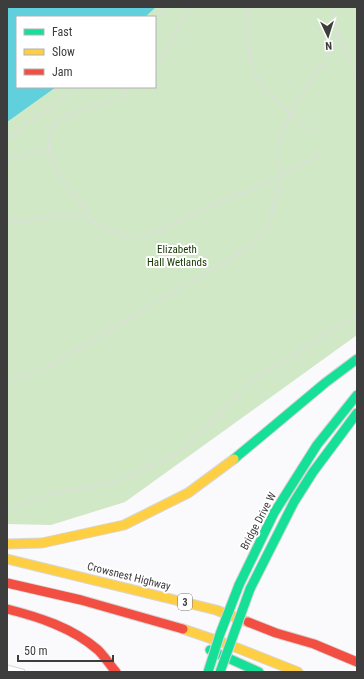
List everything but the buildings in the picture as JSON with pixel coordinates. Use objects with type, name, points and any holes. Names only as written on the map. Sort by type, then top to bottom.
[{"type":"main road","points":[[7,544],[42,543],[124,525],[188,493],[223,468],[325,383],[357,359]]},
{"type":"main road","name":"Bridge Drive W","points":[[208,672],[220,634],[239,585],[274,513],[317,445],[357,395]]},
{"type":"main road","name":"Bridge Drive W","points":[[220,672],[250,589],[294,502],[313,472],[357,413]]},
{"type":"main road","name":"Crowsnest Highway","points":[[7,559],[216,610],[314,644],[357,662]]},
{"type":"main road","points":[[7,583],[71,596],[193,632],[241,648],[298,672]]},
{"type":"main road","points":[[30,588],[165,634]]},
{"type":"main road","points":[[7,609],[44,620],[72,631],[96,650],[116,672]]},
{"type":"main road","points":[[202,646],[259,672]]},
{"type":"lane","points":[[7,668],[22,672]]},
{"type":"path","points":[[155,16],[166,7]]},
{"type":"path","points":[[156,65],[171,42],[188,7]]},
{"type":"path","points":[[244,7],[248,18],[248,45],[250,58],[257,78],[263,88],[290,114],[313,132]]},
{"type":"path","points":[[334,7],[338,34],[357,78]]},
{"type":"path","points":[[7,382],[47,367],[248,248],[266,231],[281,176],[276,150],[290,114],[330,51],[338,34]]},
{"type":"path","points":[[7,138],[77,88]]},
{"type":"path","points":[[90,218],[84,205],[64,183],[53,162],[49,148],[49,136],[57,120],[120,97],[131,88]]},
{"type":"path","points":[[7,162],[14,157],[49,148]]},
{"type":"path","points":[[7,216],[14,220],[21,221],[59,214],[74,215],[90,218],[120,235],[133,237],[145,235],[281,176],[320,153]]},
{"type":"path","points":[[7,509],[58,492],[119,481],[179,452],[252,381],[357,314]]},
{"type":"green space","name":"Elizabeth Hall Wetlands","points":[[7,7],[357,7],[357,335],[125,502],[51,525],[7,524]]},
{"type":"water","points":[[7,7],[156,7],[146,16],[16,16],[16,88],[55,88],[7,122]]},
{"type":"traffic: fast","points":[[234,459],[325,383],[357,359]]},
{"type":"traffic: fast","points":[[239,585],[274,513],[317,445],[357,395]]},
{"type":"traffic: fast","points":[[250,589],[294,502],[313,472],[357,413]]},
{"type":"traffic: fast","points":[[208,672],[220,634],[239,585]]},
{"type":"traffic: fast","points":[[220,672],[250,589]]},
{"type":"traffic: fast","points":[[210,650],[259,672]]},
{"type":"traffic: slow","points":[[7,544],[42,543],[124,525],[188,493],[234,459]]},
{"type":"traffic: slow","points":[[7,559],[216,610],[248,622]]},
{"type":"traffic: slow","points":[[183,629],[227,644],[298,672]]},
{"type":"traffic: jam","points":[[7,583],[81,600],[183,629]]},
{"type":"traffic: jam","points":[[7,609],[55,624],[78,635],[98,650],[116,672]]},
{"type":"traffic: jam","points":[[248,622],[276,633],[314,644],[357,662]]}]
